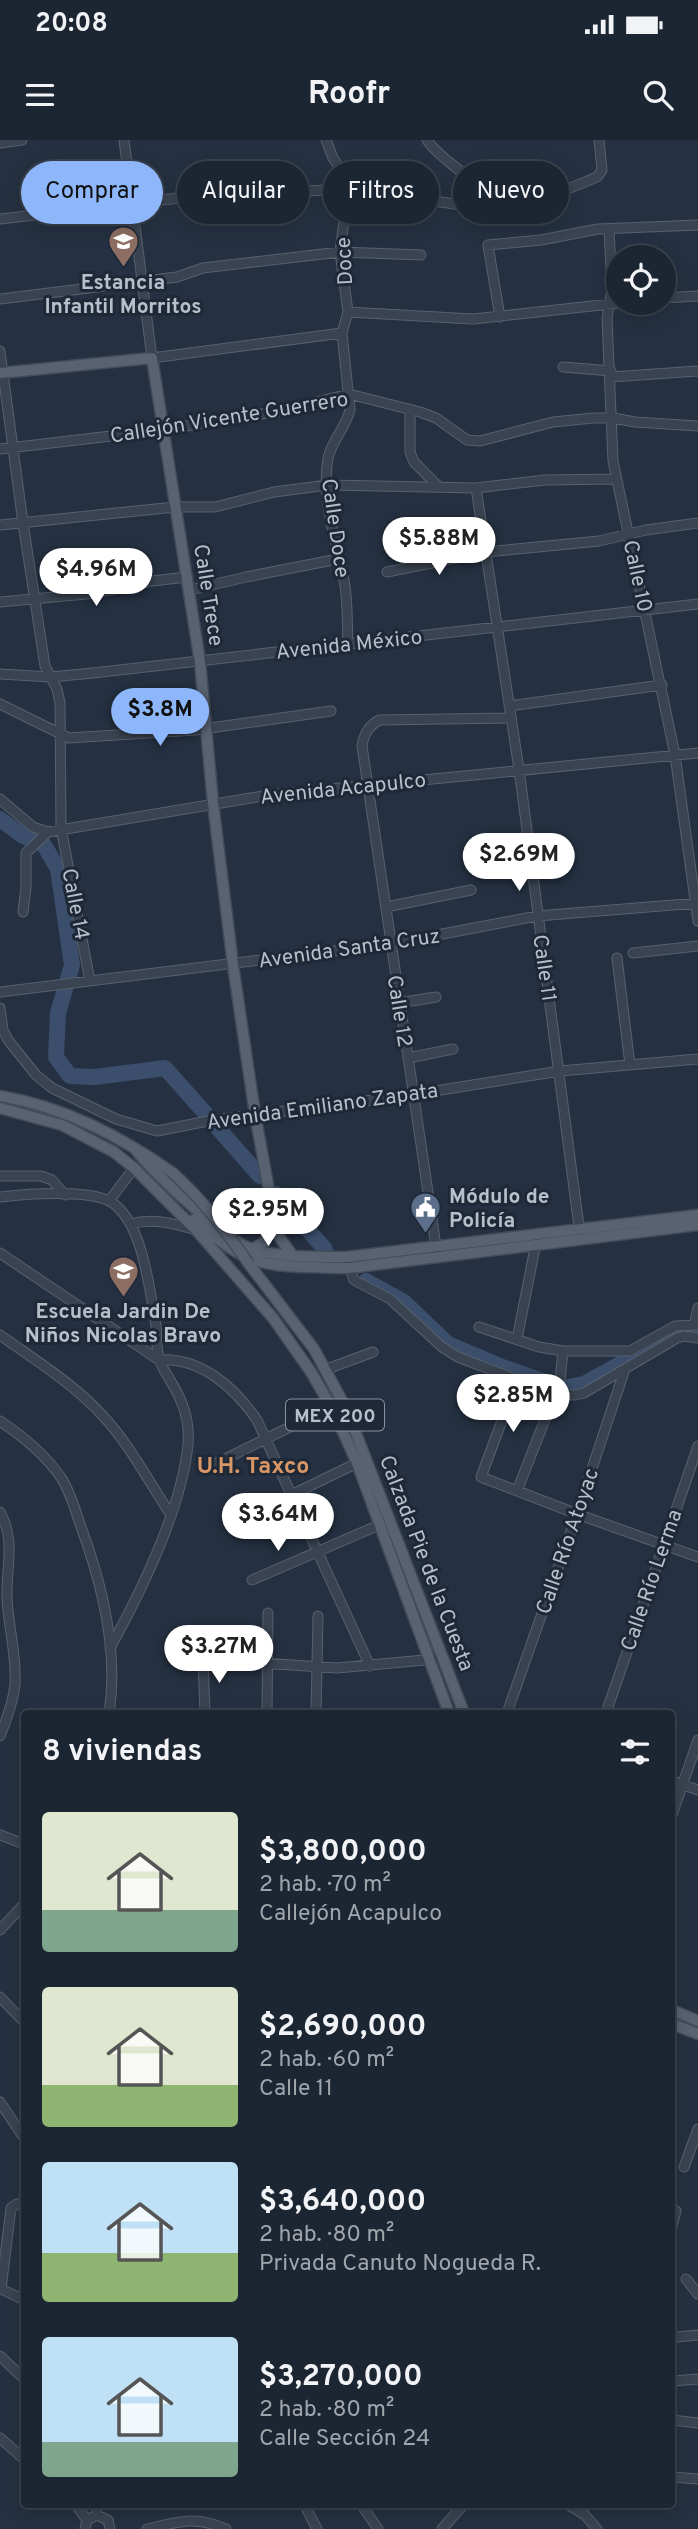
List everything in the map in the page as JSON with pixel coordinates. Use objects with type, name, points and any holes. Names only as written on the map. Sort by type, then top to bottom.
[{"type":"main road","points":[[1,373],[152,358]]},
{"type":"main road","name":"Calle Trece","points":[[152,358],[200,662],[213,803],[255,1114],[275,1223],[280,1238],[293,1256]]},
{"type":"main road","name":"Calzada Pie de la Cuesta","points":[[0,1096],[63,1112],[96,1127],[173,1173],[217,1218],[327,1369],[355,1430],[463,1710]]},
{"type":"main road","name":"Calzada Pie de la Cuesta","points":[[0,1108],[62,1125],[114,1152],[134,1168],[196,1230],[273,1318],[311,1372],[334,1412],[357,1463],[448,1710]]},
{"type":"main road","points":[[135,1149],[151,1168],[216,1225],[252,1249],[348,1263]]},
{"type":"main road","points":[[134,1168],[147,1175],[220,1242],[254,1260],[292,1266],[348,1263],[537,1240],[698,1226]]},
{"type":"main road","points":[[580,1236],[698,1215]]},
{"type":"main road","points":[[252,1249],[264,1242],[275,1223]]},
{"type":"main road","points":[[240,1278],[251,1266]]},
{"type":"main road","points":[[675,2011],[698,2021]]},
{"type":"main road","points":[[675,2025],[698,2034]]},
{"type":"street","points":[[0,144],[22,140]]},
{"type":"street","name":"Calle Trece","points":[[124,140],[127,161]]},
{"type":"street","points":[[326,140],[335,161]]},
{"type":"street","points":[[426,140],[441,158],[453,167]]},
{"type":"street","points":[[569,189],[597,177],[602,170],[598,140]]},
{"type":"street","points":[[163,200],[205,195],[323,190]]},
{"type":"street","points":[[0,219],[21,216]]},
{"type":"street","name":"Calle Trece","points":[[135,224],[152,358]]},
{"type":"street","name":"Doce","points":[[342,333],[348,312],[340,252],[344,224]]},
{"type":"street","points":[[500,317],[488,245],[541,240],[598,229],[698,225]]},
{"type":"street","name":"Calle 10","points":[[609,229],[610,245]]},
{"type":"street","points":[[0,299],[177,277],[203,268],[340,252],[421,255]]},
{"type":"street","points":[[676,297],[698,296]]},
{"type":"street","points":[[348,312],[473,319],[606,304]]},
{"type":"street","name":"Calle 10","points":[[608,315],[615,479],[676,755],[698,921]]},
{"type":"street","points":[[152,358],[342,333]]},
{"type":"street","name":"Calle Doce","points":[[342,333],[351,410],[348,420],[331,447],[328,485],[331,525],[345,581],[348,644]]},
{"type":"street","name":"Calle 14","points":[[0,351],[1,373],[45,666],[61,703],[61,828],[90,981]]},
{"type":"street","points":[[563,368],[611,374],[698,371]]},
{"type":"street","name":"Callejón Vicente Guerrero","points":[[0,449],[162,430],[279,411],[349,394],[436,418],[467,440],[480,440],[553,422],[612,418],[698,426]]},
{"type":"street","points":[[410,409],[410,452],[415,462],[439,486]]},
{"type":"street","points":[[0,525],[175,507],[215,507],[274,492],[328,485],[476,488],[545,480],[615,479]]},
{"type":"street","name":"Calle 11","points":[[476,488],[519,769],[580,1236]]},
{"type":"street","points":[[387,572],[486,552],[629,535],[698,523]]},
{"type":"street","points":[[190,590],[338,559]]},
{"type":"street","points":[[0,602],[97,593],[152,581],[187,577]]},
{"type":"street","name":"Avenida México","points":[[0,674],[50,677],[200,662],[496,625],[698,604]]},
{"type":"street","points":[[509,706],[662,685]]},
{"type":"street","points":[[0,704],[69,738],[207,729],[331,711]]},
{"type":"street","name":"Calle 12","points":[[437,1253],[362,746],[364,734],[379,720],[510,718]]},
{"type":"street","name":"Avenida Acapulco","points":[[48,832],[269,795],[698,753]]},
{"type":"street","points":[[0,799],[33,827],[48,832],[26,853],[23,912]]},
{"type":"street","points":[[386,907],[471,890]]},
{"type":"street","name":"Avenida Santa Cruz","points":[[0,992],[390,944],[537,916],[697,903]]},
{"type":"street","points":[[632,953],[698,946]]},
{"type":"street","points":[[617,958],[630,1065]]},
{"type":"street","points":[[399,1003],[436,997]]},
{"type":"street","name":"Avenida Emiliano Zapata","points":[[0,1008],[8,1040],[36,1075],[52,1088],[116,1119],[157,1130],[560,1071],[698,1059]]},
{"type":"street","points":[[408,1058],[453,1049]]},
{"type":"street","points":[[109,1201],[134,1168]]},
{"type":"street","points":[[0,1176],[41,1177],[52,1180],[65,1195]]},
{"type":"street","points":[[0,1198],[34,1193],[109,1201],[130,1224],[143,1255],[156,1324],[159,1360],[184,1406],[188,1421],[188,1443],[181,1488],[129,1613],[110,1648]]},
{"type":"street","points":[[130,1224],[146,1220],[164,1220],[196,1230]]},
{"type":"street","points":[[517,1339],[537,1240]]},
{"type":"street","points":[[0,1253],[159,1360],[180,1362],[211,1373],[243,1399],[257,1420],[370,1666]]},
{"type":"street","points":[[348,1263],[354,1280],[390,1299],[442,1347],[458,1357],[555,1394],[584,1393],[677,1338],[698,1338]]},
{"type":"street","points":[[479,1326],[540,1347],[564,1351],[630,1351],[675,1326],[696,1325],[698,1308]]},
{"type":"street","points":[[0,1335],[80,1394],[103,1416],[122,1439],[171,1515]]},
{"type":"street","points":[[560,1380],[564,1351]]},
{"type":"street","points":[[327,1369],[373,1352]]},
{"type":"street","name":"Calle Río Atoyac","points":[[508,1710],[625,1369]]},
{"type":"street","points":[[517,1380],[481,1477],[698,1557]]},
{"type":"street","points":[[517,1491],[555,1394]]},
{"type":"street","points":[[0,1421],[25,1438],[63,1480],[92,1558],[103,1599],[113,1691],[110,1710]]},
{"type":"street","points":[[215,1464],[302,1421]]},
{"type":"street","name":"Calle Río Lerma","points":[[607,1710],[698,1446]]},
{"type":"street","points":[[243,1524],[291,1495],[357,1463]]},
{"type":"street","points":[[0,1512],[6,1522],[10,1541],[7,1595],[15,1681],[12,1706],[0,1736]]},
{"type":"street","points":[[252,1580],[379,1525]]},
{"type":"street","points":[[267,1710],[268,1614]]},
{"type":"street","points":[[316,1710],[318,1616]]},
{"type":"street","points":[[205,1710],[203,1658],[337,1668],[430,1661],[443,1657]]},
{"type":"street","points":[[675,1806],[698,1740]]},
{"type":"street","points":[[675,1782],[698,1790]]},
{"type":"street","points":[[0,1835],[21,1843]]},
{"type":"street","points":[[0,1930],[21,1907]]},
{"type":"street","points":[[0,1998],[21,2019]]},
{"type":"street","points":[[0,2102],[21,2134]]},
{"type":"street","points":[[684,2167],[698,2129]]},
{"type":"street","points":[[0,2208],[11,2208],[21,2203]]},
{"type":"street","points":[[11,2208],[1,2289],[21,2299]]},
{"type":"street","points":[[685,2278],[696,2288]]},
{"type":"street","points":[[677,2337],[698,2335]]},
{"type":"street","points":[[0,2356],[21,2376]]},
{"type":"street","points":[[675,2381],[698,2379]]},
{"type":"street","points":[[675,2420],[698,2423]]},
{"type":"street","points":[[0,2438],[21,2456]]},
{"type":"street","points":[[675,2477],[698,2479]]},
{"type":"street","points":[[77,2508],[86,2524],[97,2515]]},
{"type":"street","points":[[96,2508],[97,2515]]},
{"type":"street","points":[[305,2508],[317,2529]]},
{"type":"street","points":[[363,2508],[378,2529]]},
{"type":"street","points":[[442,2529],[460,2508]]},
{"type":"street","points":[[574,2508],[585,2515],[597,2529]]},
{"type":"street","points":[[97,2515],[105,2517],[111,2529]]},
{"type":"street","points":[[147,2529],[190,2519],[213,2523],[226,2529]]},
{"type":"waterway","points":[[0,819],[23,836],[44,845],[58,869],[72,965],[58,1013],[56,1057],[70,1076],[95,1077],[165,1068],[206,1114]]},
{"type":"waterway","points":[[216,1126],[260,1176]]},
{"type":"waterway","points":[[276,1194],[325,1249]]},
{"type":"waterway","points":[[366,1281],[404,1302],[448,1344],[563,1388],[584,1384],[676,1333],[690,1330],[698,1332]]},
{"type":"place","name":"Estancia Infantil Morritos","points":[[123,269]]},
{"type":"place","name":"Módulo de Policía","points":[[426,1235]]},
{"type":"place","name":"Escuela Jardin De Niños Nicolas Bravo","points":[[123,1298]]},
{"type":"district","name":"U.H. Taxco","points":[[253,1465]]}]
